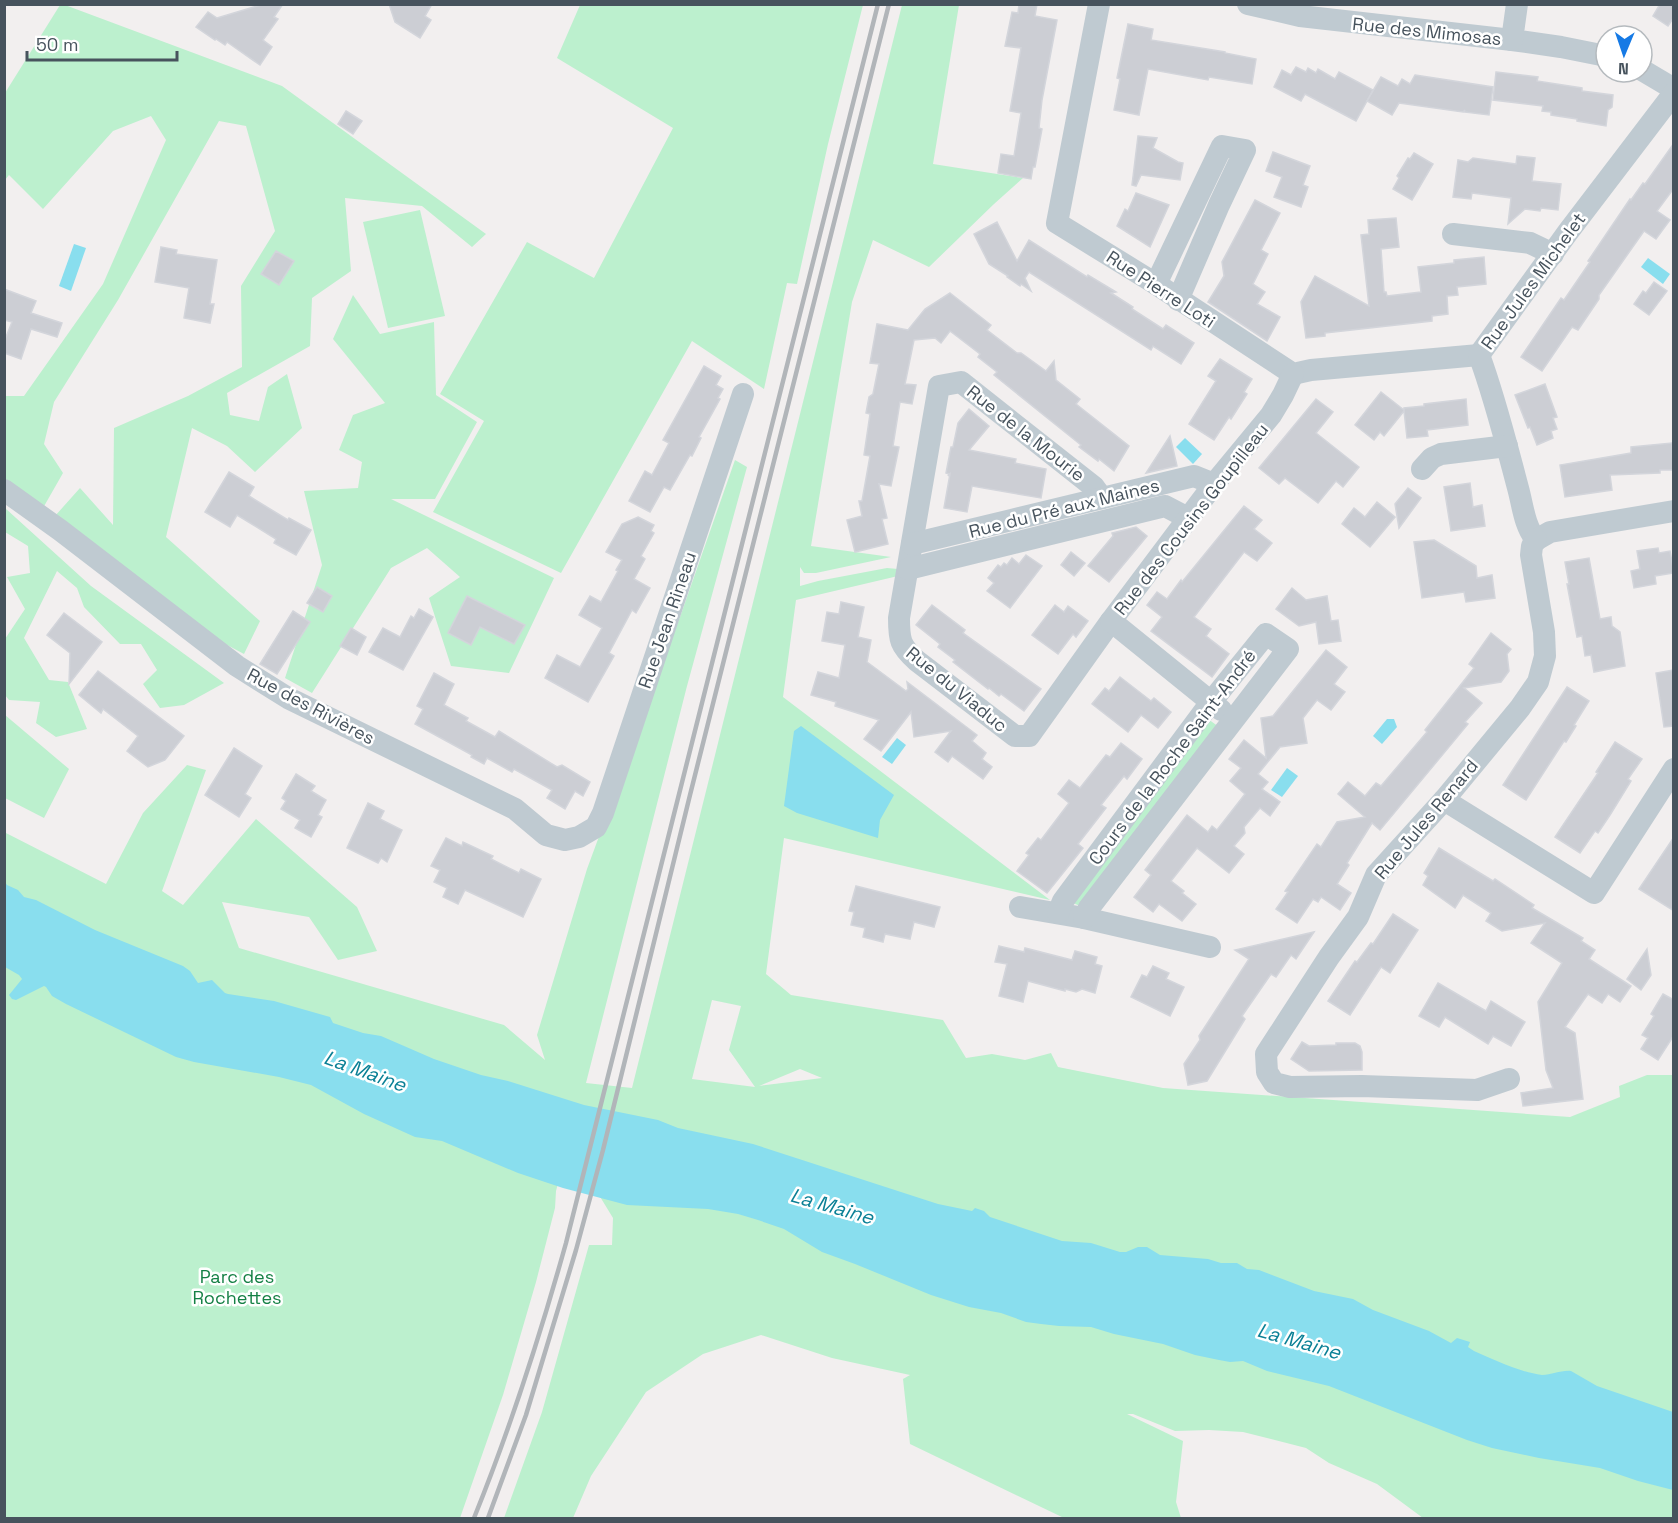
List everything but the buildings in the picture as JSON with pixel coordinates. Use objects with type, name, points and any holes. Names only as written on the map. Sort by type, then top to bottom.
[{"type":"street","name":"Rue Pierre Loti","points":[[1099,4],[1057,223],[1156,284],[1293,374]]},
{"type":"street","name":"Rue des Mimosas","points":[[1248,4],[1300,16],[1512,40],[1594,53]]},
{"type":"street","points":[[1512,40],[1517,4]]},
{"type":"street","points":[[1654,78],[1674,91]]},
{"type":"street","name":"Rue Jules Michelet","points":[[1519,491],[1479,355],[1674,91]]},
{"type":"street","points":[[1156,284],[1222,146],[1245,150],[1178,300]]},
{"type":"street","points":[[1453,234],[1530,243],[1553,254]]},
{"type":"street","points":[[1293,374],[1311,369],[1479,355]]},
{"type":"street","name":"Rue des Cousins Goupilleau","points":[[1233,720],[1111,621],[1214,484],[1271,415],[1293,374]]},
{"type":"street","name":"Rue de la Mourie","points":[[910,557],[939,386],[961,382],[1094,487],[1102,498]]},
{"type":"street","name":"Rue Jean Rineau","points":[[579,837],[596,827],[603,813],[743,394]]},
{"type":"street","points":[[1422,469],[1432,458],[1441,454],[1507,446]]},
{"type":"street","name":"Rue du Pré aux Maines","points":[[910,557],[1102,498],[1194,476],[1214,484]]},
{"type":"street","name":"Rue des Rivières","points":[[4,490],[60,530],[237,666],[279,693],[516,808],[546,835],[565,840],[579,837]]},
{"type":"street","name":"Rue Jules Renard","points":[[1509,1079],[1478,1090],[1362,1086],[1290,1087],[1274,1083],[1267,1072],[1266,1054],[1358,917],[1376,875],[1444,800],[1520,708],[1538,681],[1545,656],[1544,632],[1531,555],[1532,546],[1536,540],[1528,531],[1519,491]]},
{"type":"street","name":"Rue du Pré aux Maines","points":[[910,557],[1165,506],[1188,518]]},
{"type":"street","points":[[1536,540],[1550,532],[1674,511]]},
{"type":"street","name":"Rue du Viaduc","points":[[910,557],[899,618],[899,634],[904,650],[1015,736],[1029,736],[1111,621]]},
{"type":"street","name":"Cours de la Roche Saint-André","points":[[1058,913],[1062,901],[1211,702],[1266,634],[1288,649],[1089,908],[1084,918]]},
{"type":"street","points":[[1444,800],[1594,893],[1674,770]]},
{"type":"street","points":[[1020,907],[1084,918],[1210,947]]},
{"type":"green space","points":[[60,5],[282,86],[486,234],[472,247],[422,206],[345,198],[351,271],[312,298],[310,346],[227,393],[230,415],[259,421],[268,387],[287,374],[302,428],[255,472],[227,446],[192,428],[166,537],[260,621],[244,654],[199,630],[55,516],[80,488],[113,525],[114,428],[188,396],[242,367],[241,286],[275,231],[246,126],[219,121],[118,300],[54,402],[44,444],[63,473],[43,508],[5,479],[5,396],[24,396],[103,284],[166,140],[151,116],[113,131],[43,209],[9,175],[5,180],[5,93]]},
{"type":"green space","points":[[580,5],[863,5],[828,144],[797,284],[787,283],[764,389],[692,341],[561,573],[433,512],[484,421],[440,394],[527,242],[594,278],[673,128],[557,58]]},
{"type":"green space","name":"Parc des Rochettes","points":[[902,5],[959,5],[933,164],[1023,178],[929,267],[873,240],[852,302],[811,546],[891,557],[816,573],[804,573],[800,567],[800,586],[887,568],[898,569],[898,576],[796,600],[783,697],[1050,900],[784,838],[766,974],[791,995],[943,1020],[966,1058],[992,1054],[1025,1060],[1051,1053],[1058,1067],[1163,1088],[1570,1117],[1620,1097],[1619,1086],[1647,1075],[1673,1075],[1673,1518],[1423,1518],[1377,1484],[1329,1463],[1306,1448],[1243,1432],[1175,1431],[1133,1414],[1127,1414],[1183,1441],[1176,1502],[1181,1518],[1064,1518],[910,1444],[903,1379],[910,1375],[832,1358],[761,1335],[703,1354],[646,1392],[591,1476],[573,1518],[504,1518],[542,1412],[589,1245],[612,1245],[613,1218],[568,1144],[536,1282],[503,1395],[460,1518],[5,1518],[4,832],[106,884],[143,813],[187,765],[206,770],[162,891],[183,905],[256,819],[357,907],[377,951],[338,960],[309,917],[222,902],[239,948],[504,1025],[545,1060],[537,1035],[587,869],[735,460],[747,467],[687,686],[586,1083],[632,1088]],"holes":[[[712,1000],[741,1006],[729,1050],[755,1087],[692,1079]],[[800,1069],[822,1078],[759,1086]]]},
{"type":"green space","points":[[420,210],[445,316],[388,328],[363,222]]},
{"type":"green space","points":[[353,295],[380,334],[434,322],[436,395],[477,422],[435,499],[391,499],[554,578],[509,673],[451,666],[429,598],[460,577],[427,548],[391,568],[312,693],[285,678],[322,565],[304,491],[358,488],[362,462],[339,450],[353,415],[385,403],[333,339]]},
{"type":"green space","points":[[5,508],[91,586],[224,683],[184,705],[160,708],[143,684],[157,670],[141,644],[120,644],[84,607],[77,588],[57,571],[24,638],[49,680],[68,682],[87,729],[56,737],[36,723],[40,702],[9,700],[5,695],[5,639],[25,609],[7,577],[30,573],[28,546],[5,532]]},
{"type":"green space","points":[[5,715],[69,769],[44,818],[5,798]]},
{"type":"green space","points":[[1208,719],[1219,727],[1082,907],[1071,902]]},
{"type":"water","points":[[74,244],[86,248],[71,291],[59,286]]},
{"type":"water","points":[[1648,258],[1670,274],[1663,284],[1641,267]]},
{"type":"water","points":[[1185,438],[1202,454],[1193,464],[1176,447]]},
{"type":"water","points":[[1387,719],[1394,719],[1397,727],[1382,744],[1373,736]]},
{"type":"water","points":[[801,726],[894,795],[880,820],[878,838],[797,813],[784,806],[794,731]]},
{"type":"water","points":[[897,738],[906,745],[892,764],[882,757]]},
{"type":"water","points":[[1287,768],[1298,776],[1282,797],[1271,790]]},
{"type":"water","name":"La Maine","points":[[5,882],[24,897],[36,900],[95,930],[183,966],[190,971],[198,983],[212,980],[228,994],[274,1001],[330,1017],[333,1023],[363,1033],[381,1036],[434,1059],[481,1075],[584,1105],[658,1120],[678,1128],[753,1144],[938,1204],[972,1211],[975,1208],[984,1211],[990,1217],[1062,1241],[1091,1243],[1120,1252],[1147,1247],[1160,1255],[1237,1263],[1247,1269],[1259,1270],[1314,1291],[1353,1299],[1373,1310],[1429,1331],[1451,1343],[1457,1338],[1470,1342],[1468,1347],[1474,1351],[1516,1368],[1542,1375],[1571,1371],[1597,1386],[1673,1412],[1673,1490],[1600,1468],[1492,1448],[1329,1386],[1267,1371],[1243,1361],[1230,1362],[1195,1355],[1163,1344],[1091,1327],[1026,1322],[1001,1313],[969,1307],[931,1295],[822,1252],[784,1229],[738,1214],[708,1209],[627,1205],[563,1188],[518,1173],[442,1141],[415,1137],[364,1114],[311,1085],[176,1057],[66,1004],[52,996],[44,986],[16,1000],[12,999],[9,995],[22,979],[5,967]]},
{"type":"railway","points":[[474,1518],[524,1382],[566,1243],[878,4]]},
{"type":"railway","points":[[488,1518],[526,1415],[576,1250],[603,1150],[889,4]]}]
